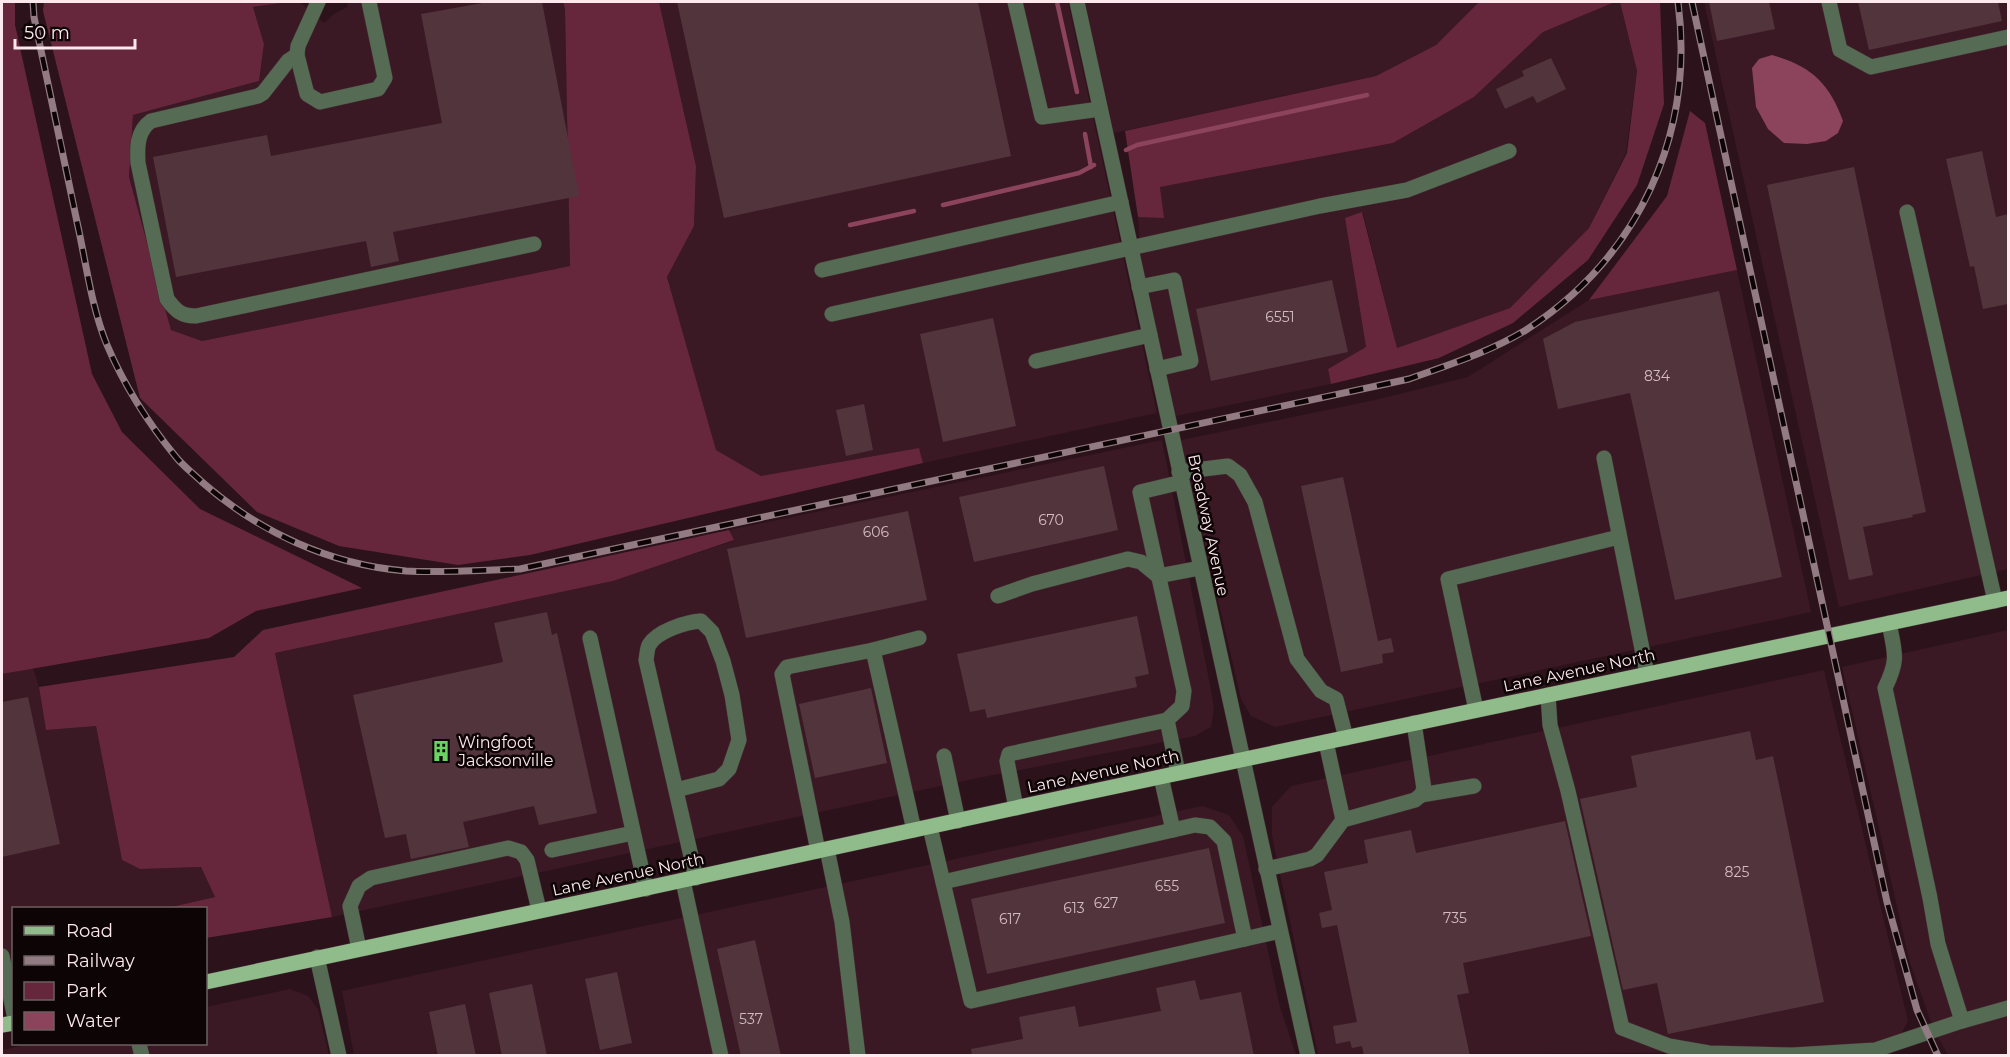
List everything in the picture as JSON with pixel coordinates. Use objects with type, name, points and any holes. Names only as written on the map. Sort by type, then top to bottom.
[{"type":"main road","name":"Lane Avenue North","points":[[207,982],[1242,759],[2002,599]]},
{"type":"street","points":[[318,2],[298,46],[297,55],[307,94],[321,102],[378,89],[385,78],[369,2]]},
{"type":"street","points":[[1015,2],[1042,117],[1100,109]]},
{"type":"street","name":"Broadway Avenue","points":[[1077,2],[1308,1056]]},
{"type":"street","points":[[1829,2],[1840,50],[1871,67],[2008,37]]},
{"type":"street","points":[[297,55],[288,61],[263,93],[258,96],[151,120],[142,132],[138,141],[138,163],[167,299],[175,309],[185,316],[196,316],[534,244]]},
{"type":"street","points":[[832,314],[1320,206],[1407,190],[1509,151]]},
{"type":"street","points":[[822,270],[1121,202]]},
{"type":"street","points":[[1907,212],[2002,599]]},
{"type":"street","points":[[1139,287],[1174,280],[1191,361],[1157,369]]},
{"type":"street","points":[[1036,361],[1150,335]]},
{"type":"street","points":[[1604,458],[1647,674]]},
{"type":"street","points":[[1016,808],[1007,761],[1010,754],[1167,720],[1182,706],[1185,691],[1140,492],[1180,477],[1228,466],[1240,475],[1255,502],[1297,660],[1321,692],[1336,699],[1346,738]]},
{"type":"street","points":[[1476,710],[1448,579],[1619,537]]},
{"type":"street","points":[[998,596],[1032,584],[1128,559],[1141,562],[1158,576]]},
{"type":"street","points":[[1158,576],[1200,568]]},
{"type":"street","points":[[676,790],[719,779],[729,769],[739,740],[732,695],[723,661],[712,632],[701,621],[687,622],[668,630],[650,644],[646,660],[676,790],[689,879],[721,1056]]},
{"type":"street","points":[[1889,623],[1896,657],[1885,688],[1938,944],[1962,1021]]},
{"type":"street","points":[[590,638],[646,889]]},
{"type":"street","points":[[858,1056],[842,922],[822,850],[782,674],[787,667],[919,639]]},
{"type":"street","points":[[873,650],[914,830]]},
{"type":"street","points":[[1548,695],[1550,725],[1568,791],[1622,1028],[1669,1046],[1709,1053],[1793,1055],[1875,1050],[2008,1008]]},
{"type":"street","points":[[1167,720],[1178,773]]},
{"type":"street","points":[[1266,869],[1310,860],[1317,855],[1343,820],[1415,800],[1421,795],[1424,789],[1413,723]]},
{"type":"street","points":[[1326,742],[1343,820]]},
{"type":"street","points":[[944,756],[958,821]]},
{"type":"street","points":[[1161,777],[1173,830]]},
{"type":"street","points":[[1421,795],[1474,786]]},
{"type":"street","points":[[943,882],[1195,825],[1210,827],[1224,841],[1245,939]]},
{"type":"street","points":[[930,827],[971,1002],[1280,931]]},
{"type":"street","points":[[552,850],[633,833]]},
{"type":"street","points":[[359,949],[350,906],[359,886],[371,878],[508,848],[521,852],[527,860],[539,910]]},
{"type":"street","points":[[2,956],[12,1004]]},
{"type":"street","points":[[317,957],[339,1056]]},
{"type":"shaded area","points":[[300,2],[324,23],[347,7],[348,2],[563,2],[565,9],[570,266],[202,341],[171,330],[129,177],[133,115],[259,81],[264,44],[253,7]]},
{"type":"shaded area","points":[[659,2],[1068,2],[1157,413],[923,463],[919,448],[761,476],[716,450],[667,277],[694,226],[696,166]]},
{"type":"shaded area","points":[[1085,2],[1479,2],[1436,45],[1376,76],[1114,133]]},
{"type":"shaded area","points":[[1615,2],[1620,2],[1637,71],[1626,153],[1589,228],[1510,308],[1397,348],[1363,213],[1345,218],[1366,347],[1328,369],[1331,384],[1176,416],[1141,262],[1138,217],[1163,217],[1160,187],[1393,143],[1474,97],[1543,32]]},
{"type":"shaded area","points":[[1704,2],[2008,2],[2008,569],[1839,607]]},
{"type":"shaded area","points":[[1737,270],[1811,612],[1275,727],[1251,716],[1241,699],[1181,440],[1375,400],[1468,377],[1589,300]]},
{"type":"shaded area","points":[[1162,440],[1212,695],[1214,710],[1211,727],[1195,736],[978,778],[332,917],[275,653],[613,581],[733,541],[729,530]]},
{"type":"shaded area","points":[[2008,630],[2008,1055],[1948,1055],[1934,1030],[1910,963],[1842,667]]},
{"type":"shaded area","points":[[33,668],[39,687],[46,730],[96,726],[122,860],[140,869],[201,867],[215,897],[171,907],[12,907],[12,988],[2,990],[2,674]]},
{"type":"shaded area","points":[[1824,670],[1908,1021],[1890,1055],[1788,1056],[1755,1052],[1525,1054],[1517,1056],[1318,1055],[1272,836],[1272,807],[1291,786]]},
{"type":"shaded area","points":[[1202,806],[1229,815],[1243,836],[1280,1007],[1296,1055],[354,1055],[342,991]]},
{"type":"shaded area","points":[[290,989],[308,996],[318,1009],[329,1055],[2,1056],[2,1050],[26,1045],[207,1045],[207,1007]]},
{"type":"green space","points":[[2,2],[15,2],[15,25],[92,374],[122,432],[200,509],[362,588],[256,611],[209,638],[2,674]]},
{"type":"green space","points":[[44,2],[289,2],[253,7],[264,44],[259,81],[133,115],[129,177],[171,330],[202,341],[570,266],[565,9],[563,2],[659,2],[696,166],[694,226],[667,277],[716,450],[761,476],[919,448],[923,463],[530,555],[458,565],[339,546],[257,512],[140,398],[43,11]]},
{"type":"green space","points":[[1479,2],[1615,2],[1543,32],[1474,97],[1393,143],[1160,187],[1164,218],[1138,217],[1125,131],[1376,76],[1436,45]]},
{"type":"green space","points":[[1620,2],[1660,2],[1664,104],[1637,185],[1588,260],[1513,323],[1439,358],[1331,384],[1328,369],[1366,347],[1345,218],[1362,212],[1397,348],[1510,308],[1589,228],[1627,153],[1637,71]]},
{"type":"green space","points":[[1690,111],[1705,123],[1737,270],[1589,300],[1667,196]]},
{"type":"green space","points":[[729,530],[734,540],[613,581],[275,653],[332,917],[207,938],[207,907],[171,907],[215,897],[201,867],[140,869],[122,860],[96,726],[46,730],[39,687],[234,657],[263,630]]},
{"type":"water","points":[[1772,55],[1798,65],[1825,86],[1843,121],[1838,133],[1826,141],[1807,144],[1784,143],[1768,129],[1756,107],[1752,68],[1759,59]]},
{"type":"building","points":[[488,2],[542,2],[579,196],[393,232],[399,261],[371,267],[366,241],[176,277],[153,157],[267,135],[271,156],[442,123],[421,14]]},
{"type":"building","points":[[677,2],[978,2],[1011,156],[724,218]]},
{"type":"building","points":[[1709,2],[1769,2],[1775,29],[1717,41]]},
{"type":"building","points":[[1858,2],[1998,2],[2002,21],[1869,50]]},
{"type":"building","points":[[1551,58],[1566,89],[1537,103],[1533,96],[1505,109],[1496,89],[1524,76],[1522,71]]},
{"type":"building","points":[[1982,151],[1996,217],[2008,214],[2008,304],[1983,309],[1974,266],[1970,267],[1946,159]]},
{"type":"building","points":[[1854,167],[1926,512],[1912,515],[1913,517],[1863,527],[1873,575],[1849,580],[1767,185]]},
{"type":"building","points":[[1332,280],[1348,352],[1211,381],[1196,309]]},
{"type":"building","points":[[1719,291],[1782,577],[1675,600],[1630,393],[1558,409],[1543,339],[1575,322]]},
{"type":"building","points":[[993,318],[1016,426],[943,442],[920,334]]},
{"type":"building","points":[[864,404],[873,450],[846,456],[836,410]]},
{"type":"building","points":[[1104,466],[1118,530],[974,562],[959,497]]},
{"type":"building","points":[[1343,477],[1378,641],[1391,638],[1394,652],[1382,654],[1383,663],[1341,672],[1301,486]]},
{"type":"building","points":[[908,511],[927,600],[746,638],[727,549]]},
{"type":"building","name":"Wingfoot Jacksonville","points":[[547,612],[552,635],[557,633],[597,813],[539,825],[534,806],[463,822],[469,847],[411,859],[406,834],[385,838],[353,695],[503,662],[494,623]]},
{"type":"building","points":[[1137,616],[1149,674],[1135,677],[1137,687],[987,718],[985,709],[970,712],[957,654]]},
{"type":"building","points":[[871,688],[887,763],[815,778],[799,704]]},
{"type":"building","points":[[28,697],[60,844],[2,857],[2,702]]},
{"type":"building","points":[[1750,731],[1756,760],[1773,756],[1824,1002],[1668,1034],[1657,983],[1623,990],[1580,799],[1637,787],[1631,756]]},
{"type":"building","points":[[1565,821],[1591,936],[1463,963],[1469,993],[1457,995],[1470,1056],[1364,1056],[1362,1046],[1352,1048],[1350,1041],[1336,1044],[1333,1026],[1357,1022],[1337,925],[1322,928],[1319,913],[1332,910],[1324,872],[1368,863],[1364,840],[1411,830],[1416,853]]},
{"type":"building","points":[[1209,848],[1225,923],[987,974],[971,899]]},
{"type":"building","points":[[755,940],[781,1056],[741,1056],[717,949]]},
{"type":"building","points":[[617,972],[632,1043],[600,1050],[585,979]]},
{"type":"building","points":[[1195,980],[1200,1000],[1241,992],[1254,1056],[972,1056],[971,1049],[1023,1039],[1019,1017],[1075,1006],[1079,1027],[1161,1011],[1156,988]]},
{"type":"building","points":[[532,984],[547,1056],[502,1056],[489,993]]},
{"type":"building","points":[[465,1004],[476,1056],[438,1056],[429,1012]]},
{"type":"waterway","points":[[1057,2],[1077,92]]},
{"type":"waterway","points":[[1126,150],[1137,145],[1367,95]]},
{"type":"waterway","points":[[1085,134],[1091,167]]},
{"type":"waterway","points":[[943,205],[1079,173],[1094,165]]},
{"type":"waterway","points":[[850,225],[914,211]]},
{"type":"railway","points":[[33,2],[34,17],[89,284],[101,330],[121,375],[156,431],[179,460],[202,482],[224,500],[272,531],[297,543],[350,562],[378,568],[434,572],[520,569],[1409,379],[1498,345],[1526,330],[1566,300],[1600,267],[1628,229],[1651,188],[1667,145],[1677,99],[1681,51],[1678,2]]},
{"type":"railway","points":[[1692,2],[1887,902],[1917,1010],[1938,1056]]},
{"type":"place","name":"Wingfoot Jacksonville","points":[[441,751]]}]
